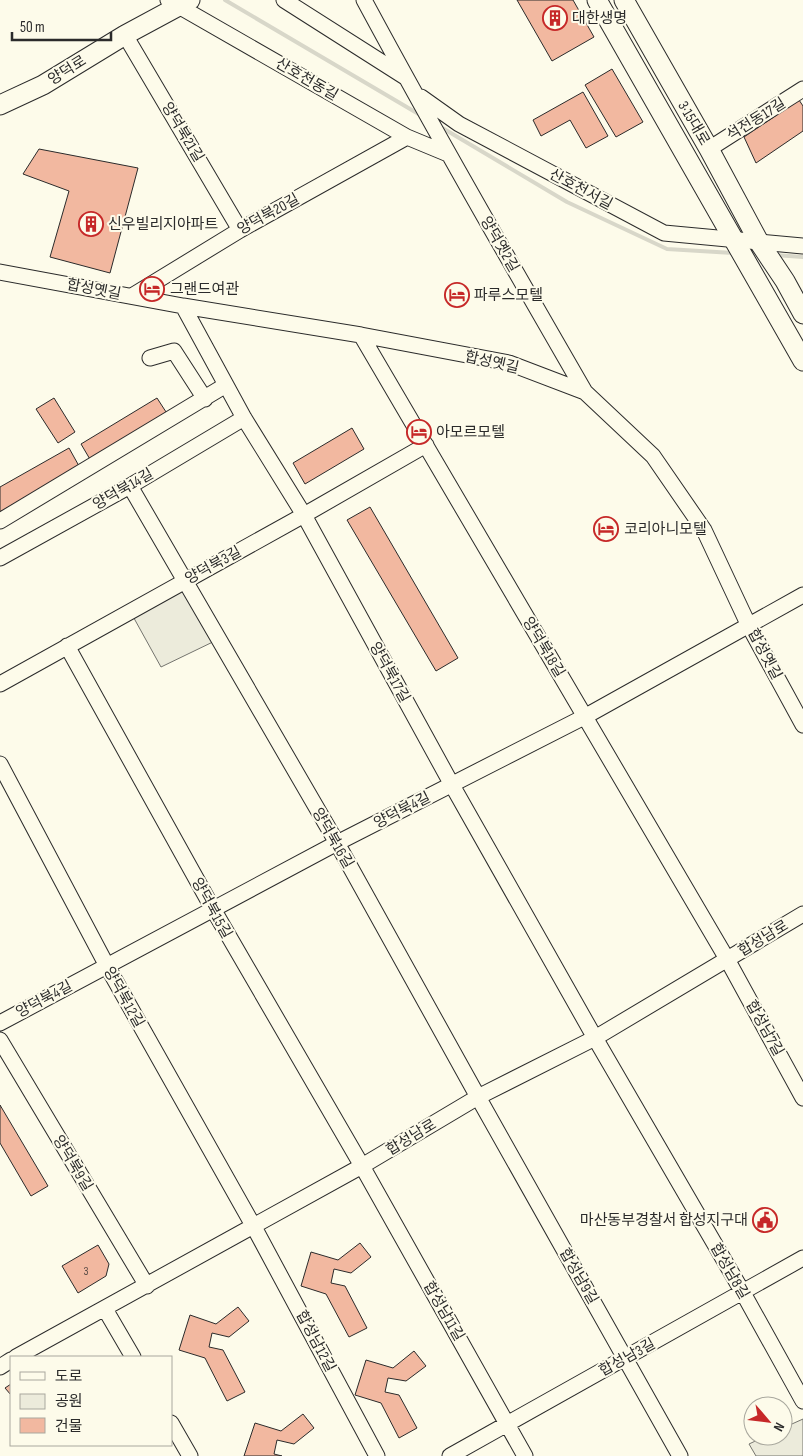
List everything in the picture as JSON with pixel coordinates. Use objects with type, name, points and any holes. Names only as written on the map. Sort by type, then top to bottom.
[{"type":"main road","name":"3·15대로","points":[[596,0],[803,361]]},
{"type":"main road","name":"3·15대로","points":[[624,0],[761,244],[793,289]]},
{"type":"main road","name":"양덕로","points":[[0,106],[43,85],[181,2]]},
{"type":"main road","points":[[793,289],[803,314]]},
{"type":"street","points":[[284,0],[406,77]]},
{"type":"street","points":[[364,0],[421,101]]},
{"type":"street","name":"산호천동길","points":[[181,2],[407,136],[447,151]]},
{"type":"street","name":"양덕북21길","points":[[125,35],[240,230]]},
{"type":"street","name":"석전동17길","points":[[709,149],[803,89]]},
{"type":"street","name":"산호천서길","points":[[421,101],[459,124],[664,233],[734,242],[803,246]]},
{"type":"street","name":"양덕옛2길","points":[[421,101],[447,151],[585,392]]},
{"type":"street","name":"양덕북20길","points":[[132,296],[240,230],[407,136]]},
{"type":"street","name":"합성옛길","points":[[0,272],[183,306],[361,335],[509,363],[585,392],[653,456],[704,530],[749,626],[803,725]]},
{"type":"street","name":"양덕북17길","points":[[183,306],[244,418],[304,515],[452,785],[595,1038]]},
{"type":"street","name":"양덕북18길","points":[[361,335],[727,959]]},
{"type":"street","points":[[150,358],[174,351],[205,399]]},
{"type":"street","points":[[0,521],[226,385]]},
{"type":"street","name":"양덕북14길","points":[[0,558],[130,486],[244,418]]},
{"type":"street","name":"양덕북3길","points":[[0,684],[426,445]]},
{"type":"street","name":"양덕북16길","points":[[130,486],[337,843],[478,1097]]},
{"type":"street","name":"양덕북4길","points":[[0,1023],[337,843],[586,716],[803,594]]},
{"type":"street","name":"양덕북15길","points":[[67,646],[213,909],[362,1166]]},
{"type":"street","name":"양덕북12길","points":[[0,764],[107,966],[254,1227]]},
{"type":"street","name":"합성남로","points":[[16,1356],[106,1309],[254,1227],[478,1097],[595,1038],[803,914]]},
{"type":"street","name":"합성남7길","points":[[727,959],[803,1098]]},
{"type":"street","name":"합성남8길","points":[[595,1038],[742,1291],[803,1401]]},
{"type":"street","name":"양덕북9길","points":[[0,1040],[147,1286]]},
{"type":"street","name":"합성남9길","points":[[478,1097],[680,1456]]},
{"type":"street","name":"합성남11길","points":[[362,1166],[526,1456]]},
{"type":"street","name":"합성남12길","points":[[254,1227],[378,1456]]},
{"type":"street","name":"합성남3길","points":[[450,1456],[803,1258]]},
{"type":"street","points":[[106,1309],[132,1356]]},
{"type":"street","points":[[172,1425],[190,1456]]},
{"type":"green space","points":[[185,580],[219,639],[161,667],[130,611]]},
{"type":"green space","points":[[803,1419],[803,1456],[756,1456],[750,1446],[793,1446],[793,1424]]},
{"type":"building","name":"대한생명","points":[[517,0],[573,0],[594,37],[552,61]]},
{"type":"building","points":[[612,69],[643,122],[616,137],[585,85]]},
{"type":"building","points":[[583,92],[608,136],[586,148],[570,120],[541,136],[533,120]]},
{"type":"building","points":[[799,100],[803,106],[803,131],[756,163],[744,137]]},
{"type":"building","name":"신우빌리지아파트","points":[[39,149],[138,168],[110,273],[50,257],[69,191],[23,174]]},
{"type":"building","points":[[54,398],[75,432],[58,443],[36,409]]},
{"type":"building","points":[[157,398],[168,415],[91,461],[81,444]]},
{"type":"building","points":[[352,428],[364,449],[305,484],[293,463]]},
{"type":"building","points":[[69,448],[79,466],[0,512],[0,487]]},
{"type":"building","points":[[370,507],[458,658],[436,671],[347,520]]},
{"type":"building","points":[[0,1105],[48,1186],[31,1196],[0,1143]]},
{"type":"building","points":[[360,1243],[371,1257],[351,1273],[334,1269],[331,1283],[345,1286],[367,1328],[349,1337],[326,1294],[301,1286],[311,1252],[338,1260]]},
{"type":"building","points":[[98,1245],[109,1264],[106,1276],[78,1293],[62,1266]]},
{"type":"building","points":[[238,1307],[249,1321],[229,1337],[212,1333],[209,1347],[223,1350],[245,1392],[227,1401],[205,1358],[179,1350],[190,1315],[216,1324]]},
{"type":"building","points":[[414,1351],[426,1366],[406,1381],[388,1378],[385,1392],[399,1395],[417,1428],[399,1438],[381,1403],[355,1395],[366,1360],[393,1368]]},
{"type":"building","points":[[10,1385],[10,1394],[5,1388]]},
{"type":"building","points":[[303,1414],[314,1428],[294,1444],[277,1440],[274,1454],[282,1456],[244,1456],[255,1423],[281,1431]]},
{"type":"waterway","points":[[225,0],[422,116]]},
{"type":"waterway","points":[[439,126],[567,202],[667,249],[733,253]]},
{"type":"waterway","points":[[775,255],[803,257]]},
{"type":"place","name":"대한생명","points":[[555,18]]},
{"type":"place","name":"신우빌리지아파트","points":[[91,224]]},
{"type":"place","name":"그랜드여관","points":[[152,289]]},
{"type":"place","name":"파루스모텔","points":[[457,295]]},
{"type":"place","name":"아모르모텔","points":[[419,432]]},
{"type":"place","name":"코리아니모텔","points":[[606,529]]},
{"type":"place","name":"마산동부경찰서 합성지구대","points":[[765,1220]]}]
